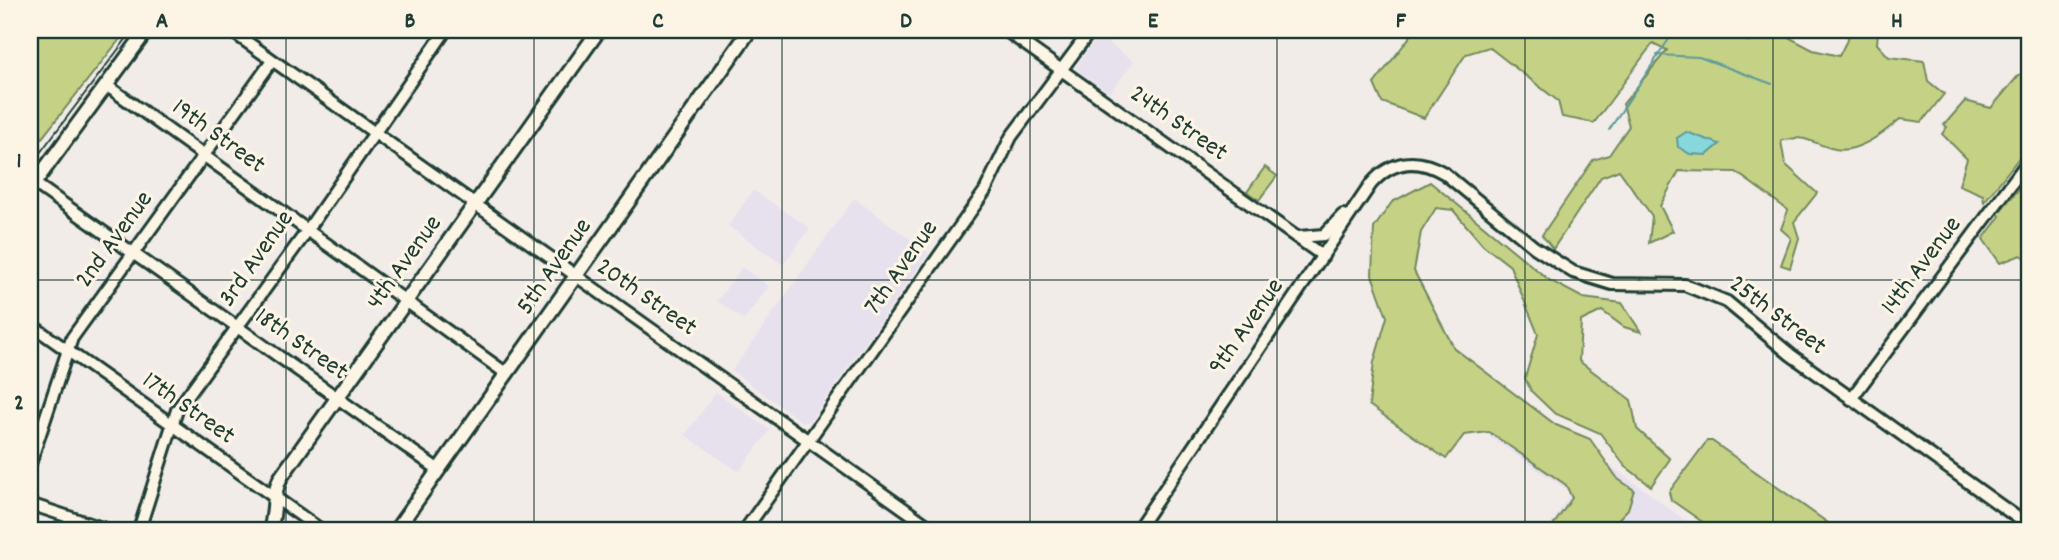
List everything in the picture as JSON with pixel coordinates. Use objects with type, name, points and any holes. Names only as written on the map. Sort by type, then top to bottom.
[{"type":"main road","points":[[32,186],[147,30]]},
{"type":"main road","name":"4th Avenue","points":[[270,530],[275,514],[276,487],[281,477],[599,30]]},
{"type":"main road","name":"5th Avenue","points":[[396,530],[750,30]]},
{"type":"street","name":"20th Street","points":[[230,30],[934,530]]},
{"type":"street","name":"3rd Avenue","points":[[139,530],[177,410],[446,30]]},
{"type":"street","name":"24th Street","points":[[1006,30],[1323,256]]},
{"type":"street","name":"7th Avenue","points":[[746,530],[974,207],[993,177],[1011,137],[1091,30]]},
{"type":"street","name":"2nd Avenue","points":[[30,464],[72,338],[272,61]]},
{"type":"street","name":"19th Street","points":[[106,85],[507,374]]},
{"type":"street","name":"14th Avenue","points":[[1851,399],[2029,160]]},
{"type":"street","name":"25th Street","points":[[1405,162],[1425,164],[1444,173],[1534,247],[1561,266],[1584,277],[1620,285],[1685,285],[1717,296],[1851,399],[2029,526]]},
{"type":"street","name":"9th Avenue","points":[[1137,530],[1361,200],[1381,174],[1405,162]]},
{"type":"street","name":"18th Street","points":[[32,186],[134,252],[439,470]]},
{"type":"street","points":[[1297,237],[1324,235],[1361,200]]},
{"type":"street","name":"17th Street","points":[[30,324],[321,530]]},
{"type":"street","points":[[30,504],[108,530]]},
{"type":"shaded area","points":[[1098,36],[1134,61],[1110,93],[1075,69]]},
{"type":"shaded area","points":[[753,190],[810,228],[783,265],[728,226]]},
{"type":"shaded area","points":[[854,198],[929,253],[809,422],[802,422],[732,371]]},
{"type":"shaded area","points":[[742,267],[769,286],[744,320],[717,301]]},
{"type":"shaded area","points":[[1466,365],[1698,530],[1547,530],[1571,493],[1441,403]]},
{"type":"shaded area","points":[[716,392],[770,430],[739,472],[685,435]]},
{"type":"green space","points":[[30,30],[127,30],[30,153]]},
{"type":"green space","points":[[1415,30],[1557,30],[1561,36],[1572,30],[1728,30],[1729,35],[1751,42],[1775,30],[1813,50],[1839,56],[1852,30],[1878,30],[1877,44],[1889,57],[1924,61],[1928,81],[1944,94],[1922,122],[1900,119],[1870,141],[1852,148],[1835,149],[1797,138],[1781,141],[1785,164],[1817,193],[1794,222],[1799,238],[1790,268],[1781,265],[1791,238],[1781,229],[1788,210],[1736,172],[1679,171],[1660,206],[1673,231],[1649,243],[1652,216],[1619,170],[1601,177],[1553,249],[1542,235],[1593,160],[1609,155],[1629,126],[1623,104],[1667,50],[1653,43],[1594,123],[1562,117],[1558,101],[1489,47],[1466,54],[1424,118],[1382,102],[1374,84]]},
{"type":"green space","points":[[2029,68],[2029,145],[1984,202],[1983,195],[1959,185],[1967,159],[1942,134],[1947,127],[1944,125],[1965,101],[1991,108],[2018,76]]},
{"type":"green space","points":[[1265,167],[1277,176],[1259,200],[1247,192]]},
{"type":"green space","points":[[1430,182],[1549,280],[1583,298],[1622,303],[1641,332],[1624,327],[1602,311],[1581,321],[1579,361],[1631,400],[1637,429],[1670,459],[1651,486],[1625,466],[1600,433],[1554,413],[1531,391],[1525,378],[1538,334],[1510,266],[1483,245],[1453,210],[1436,208],[1421,232],[1414,271],[1454,348],[1556,425],[1590,439],[1618,479],[1634,490],[1628,509],[1608,530],[1550,530],[1572,498],[1566,485],[1489,432],[1464,435],[1446,459],[1369,405],[1374,362],[1387,317],[1372,275],[1374,228],[1392,202]]},
{"type":"green space","points":[[2024,183],[2029,189],[2029,260],[2021,255],[2000,263],[1983,239],[2000,216],[1998,213]]},
{"type":"green space","points":[[1707,441],[1712,441],[1838,530],[1714,530],[1671,500],[1669,492]]},
{"type":"water","points":[[1686,132],[1720,144],[1707,155],[1690,154],[1678,147],[1677,138]]},
{"type":"waterway","points":[[1609,130],[1675,30]]},
{"type":"waterway","points":[[1657,55],[1699,57],[1772,84]]},
{"type":"railway","points":[[30,166],[133,30]]}]
